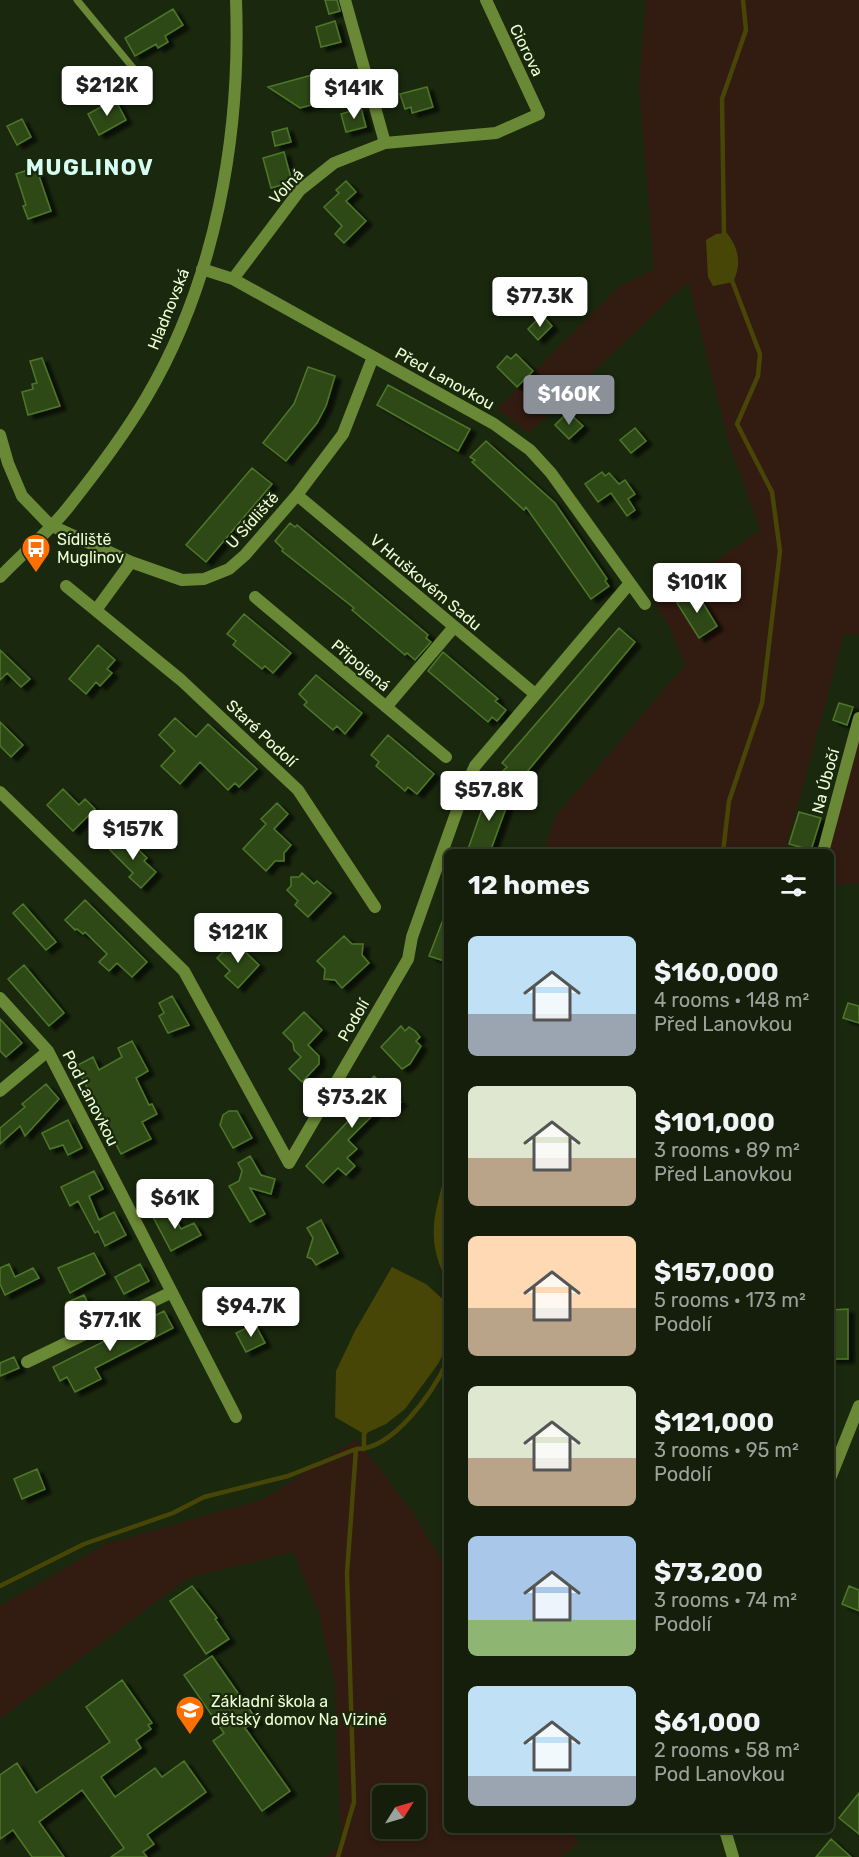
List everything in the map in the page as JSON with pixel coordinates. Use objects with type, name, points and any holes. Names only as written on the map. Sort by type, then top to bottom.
[{"type":"street","name":"Hladnovská","points":[[0,577],[68,508],[102,463],[146,398],[170,352],[202,269],[233,133],[236,0]]},
{"type":"street","points":[[345,0],[385,143]]},
{"type":"street","name":"Ciorova","points":[[486,0],[539,114]]},
{"type":"street","name":"Volná","points":[[233,279],[300,190],[334,163],[385,143],[496,133],[539,114]]},
{"type":"street","name":"Před Lanovkou","points":[[202,269],[233,279],[494,424],[530,450],[551,473],[645,604]]},
{"type":"street","name":"U Sídliště","points":[[50,525],[131,562],[182,580],[204,579],[229,569],[245,555],[297,495],[343,434],[372,357]]},
{"type":"street","points":[[0,435],[8,463],[22,496],[50,525]]},
{"type":"street","name":"V Hruškovém Sadu","points":[[297,495],[535,694]]},
{"type":"street","points":[[96,610],[131,562]]},
{"type":"street","name":"Podolí","points":[[0,792],[184,971],[289,1163],[408,959],[412,937],[475,766],[630,583]]},
{"type":"street","name":"Staré Podolí","points":[[66,586],[181,680],[298,790],[375,907]]},
{"type":"street","name":"Připojená","points":[[255,597],[446,757]]},
{"type":"street","points":[[386,707],[454,627]]},
{"type":"street","name":"Na Úbočí","points":[[824,849],[859,718]]},
{"type":"street","name":"Pod Lanovkou","points":[[0,998],[48,1051],[236,1417]]},
{"type":"street","points":[[0,1091],[48,1051]]},
{"type":"street","points":[[27,1362],[172,1292]]},
{"type":"street","points":[[834,1468],[859,1406]]},
{"type":"street","points":[[726,1833],[733,1857]]},
{"type":"lane","points":[[77,0],[134,69]]},
{"type":"shaded area","points":[[646,0],[859,0],[859,635],[844,634],[786,849],[544,849],[556,816],[685,665],[673,634],[655,603],[760,530],[729,443],[688,282],[529,433],[497,409],[619,287],[654,269],[639,86]]},
{"type":"shaded area","points":[[727,233],[737,251],[738,269],[733,282],[713,286],[708,277],[706,240],[716,234]]},
{"type":"shaded area","points":[[859,733],[859,884],[834,885],[834,849],[829,849]]},
{"type":"shaded area","points":[[444,1179],[444,1273],[435,1245],[434,1220]]},
{"type":"shaded area","points":[[392,1267],[426,1284],[444,1300],[444,1353],[438,1364],[405,1409],[386,1424],[364,1434],[335,1417],[336,1371],[355,1331]]},
{"type":"shaded area","points":[[356,1439],[412,1511],[444,1565],[444,1833],[572,1833],[579,1843],[561,1857],[324,1857],[341,1845],[335,1686],[319,1613],[293,1552],[188,1578],[0,1719],[0,1606],[106,1544],[264,1499]]},
{"type":"building","points":[[325,0],[337,0],[340,11],[329,14]]},
{"type":"building","points":[[173,9],[183,25],[165,36],[168,42],[158,48],[156,44],[135,56],[125,38]]},
{"type":"building","points":[[335,21],[341,42],[321,47],[316,27]]},
{"type":"building","points":[[312,75],[319,103],[300,108],[268,87]]},
{"type":"building","points":[[427,87],[433,107],[412,113],[411,107],[405,109],[400,94]]},
{"type":"building","points":[[115,99],[126,120],[99,135],[88,114]]},
{"type":"building","points":[[361,108],[366,127],[346,132],[341,114]]},
{"type":"building","points":[[22,119],[31,137],[17,145],[7,126]]},
{"type":"building","points":[[287,128],[291,142],[275,146],[272,132]]},
{"type":"building","points":[[284,152],[292,182],[271,188],[263,158]]},
{"type":"building","points":[[36,167],[51,211],[28,219],[16,174]]},
{"type":"building","points":[[346,181],[356,192],[346,201],[366,221],[344,243],[335,234],[342,226],[324,207],[339,193],[336,190]]},
{"type":"building","points":[[542,315],[552,326],[538,340],[528,329]]},
{"type":"building","points":[[516,354],[533,371],[517,387],[497,367],[507,356],[511,359]]},
{"type":"building","points":[[42,358],[60,406],[28,415],[22,392],[33,389],[32,384],[37,383],[30,361]]},
{"type":"building","points":[[308,367],[335,376],[326,406],[317,423],[286,461],[263,443],[294,404]]},
{"type":"building","points":[[388,385],[470,429],[458,451],[377,405]]},
{"type":"building","points":[[568,412],[583,426],[569,439],[555,425]]},
{"type":"building","points":[[635,428],[646,441],[631,453],[620,440]]},
{"type":"building","points":[[486,441],[555,503],[607,579],[605,581],[609,586],[591,599],[526,507],[524,510],[472,462],[475,460],[470,457]]},
{"type":"building","points":[[252,468],[272,484],[206,562],[186,545]]},
{"type":"building","points":[[602,472],[605,476],[609,473],[619,484],[625,480],[635,494],[628,499],[635,510],[627,516],[611,493],[598,502],[585,484]]},
{"type":"building","points":[[290,523],[295,527],[297,525],[428,635],[426,638],[431,642],[415,660],[407,653],[405,655],[352,610],[354,608],[282,551],[283,549],[275,541]]},
{"type":"building","points":[[695,590],[717,626],[699,638],[677,603]]},
{"type":"building","points":[[244,614],[291,653],[273,673],[265,666],[262,669],[233,645],[236,641],[227,634]]},
{"type":"building","points":[[619,628],[635,642],[521,779],[517,776],[515,783],[502,772],[507,767],[502,763]]},
{"type":"building","points":[[98,645],[115,660],[107,669],[112,673],[100,686],[96,682],[86,694],[69,679]]},
{"type":"building","points":[[0,650],[30,679],[21,687],[7,673],[0,680]]},
{"type":"building","points":[[443,652],[498,699],[495,701],[506,710],[497,721],[492,717],[488,722],[428,671]]},
{"type":"building","points":[[316,675],[362,713],[345,734],[337,726],[333,730],[304,705],[307,702],[299,694]]},
{"type":"building","points":[[839,703],[853,707],[847,725],[833,720]]},
{"type":"building","points":[[175,718],[196,737],[208,724],[257,769],[239,787],[235,783],[228,790],[200,762],[180,784],[161,766],[175,751],[159,735]]},
{"type":"building","points":[[0,722],[23,745],[11,757],[0,746]]},
{"type":"building","points":[[388,735],[434,774],[417,794],[408,787],[405,791],[376,766],[379,762],[371,755]]},
{"type":"building","points":[[63,789],[79,805],[85,799],[95,809],[73,831],[47,805]]},
{"type":"building","points":[[489,789],[510,797],[491,849],[468,849]]},
{"type":"building","points":[[277,803],[288,814],[274,829],[291,845],[284,853],[284,861],[275,861],[266,871],[243,849],[266,824],[261,819]]},
{"type":"building","points":[[799,812],[821,818],[811,849],[789,844]]},
{"type":"building","points":[[124,836],[147,858],[144,861],[156,872],[141,888],[129,877],[133,873],[110,850]]},
{"type":"building","points":[[302,873],[314,884],[317,881],[331,893],[308,917],[295,905],[298,901],[287,890],[291,886],[291,877],[299,877]]},
{"type":"building","points":[[85,900],[147,962],[132,977],[117,963],[109,971],[99,962],[107,954],[85,932],[83,934],[75,930],[65,920]]},
{"type":"building","points":[[23,904],[56,942],[46,950],[13,913]]},
{"type":"building","points":[[444,917],[444,961],[429,956]]},
{"type":"building","points":[[344,936],[352,944],[363,944],[362,955],[369,963],[342,988],[335,980],[324,979],[325,969],[317,961]]},
{"type":"building","points":[[234,941],[259,965],[238,988],[225,976],[230,971],[217,958]]},
{"type":"building","points":[[24,965],[64,1013],[49,1026],[8,979]]},
{"type":"building","points":[[172,996],[189,1025],[168,1033],[159,1016],[164,1013],[159,1003]]},
{"type":"building","points":[[848,1003],[859,1006],[859,1023],[843,1018]]},
{"type":"building","points":[[304,1012],[322,1030],[308,1045],[319,1056],[319,1064],[302,1082],[289,1069],[301,1057],[294,1050],[293,1043],[283,1033]]},
{"type":"building","points":[[0,1019],[22,1043],[6,1057],[0,1051]]},
{"type":"building","points":[[401,1026],[405,1031],[409,1027],[415,1031],[420,1037],[416,1041],[421,1046],[410,1064],[402,1069],[381,1047]]},
{"type":"building","points":[[132,1041],[148,1071],[136,1078],[149,1105],[152,1104],[157,1114],[142,1122],[151,1139],[121,1154],[76,1066],[93,1057],[99,1070],[122,1057],[118,1048]]},
{"type":"building","points":[[374,1076],[401,1102],[387,1115],[380,1108],[348,1140],[357,1149],[347,1158],[355,1166],[346,1175],[338,1168],[323,1183],[306,1166],[350,1119],[341,1110]]},
{"type":"building","points":[[46,1084],[59,1099],[25,1136],[20,1126],[0,1144],[0,1128],[25,1107],[22,1104]]},
{"type":"building","points":[[229,1111],[237,1111],[252,1138],[233,1148],[220,1125],[223,1115]]},
{"type":"building","points":[[68,1120],[82,1148],[68,1155],[63,1145],[50,1149],[42,1133]]},
{"type":"building","points":[[250,1156],[261,1175],[275,1179],[271,1194],[250,1188],[265,1214],[250,1222],[229,1186],[239,1181],[242,1171],[238,1163]]},
{"type":"building","points":[[94,1171],[103,1189],[89,1196],[99,1220],[114,1212],[126,1235],[105,1246],[98,1231],[95,1233],[78,1201],[70,1206],[61,1187]]},
{"type":"building","points":[[170,1209],[181,1229],[194,1223],[201,1235],[171,1251],[153,1217]]},
{"type":"building","points":[[321,1220],[338,1253],[316,1265],[312,1259],[307,1257],[313,1238],[307,1228]]},
{"type":"building","points":[[94,1253],[105,1274],[70,1293],[58,1268]]},
{"type":"building","points":[[9,1264],[15,1277],[33,1268],[39,1278],[5,1295],[0,1284],[0,1268]]},
{"type":"building","points":[[140,1264],[149,1281],[124,1294],[115,1277]]},
{"type":"building","points":[[84,1295],[90,1308],[72,1316],[66,1303]]},
{"type":"building","points":[[848,1309],[848,1359],[834,1359],[834,1310]]},
{"type":"building","points":[[164,1311],[173,1328],[95,1368],[101,1379],[75,1392],[67,1377],[60,1381],[53,1367]]},
{"type":"building","points":[[255,1324],[265,1343],[246,1352],[236,1333]]},
{"type":"building","points":[[14,1357],[19,1368],[0,1376],[0,1363]]},
{"type":"building","points":[[37,1469],[45,1489],[22,1499],[14,1479]]},
{"type":"building","points":[[192,1586],[217,1618],[215,1619],[229,1639],[206,1654],[170,1601]]},
{"type":"building","points":[[849,1586],[859,1590],[859,1611],[842,1604]]},
{"type":"building","points":[[212,1656],[257,1720],[245,1728],[290,1791],[262,1811],[213,1741],[224,1733],[184,1675]]},
{"type":"building","points":[[122,1680],[152,1723],[148,1725],[151,1729],[136,1740],[141,1748],[101,1777],[115,1797],[155,1768],[162,1777],[184,1761],[206,1792],[147,1835],[154,1844],[143,1852],[147,1857],[111,1857],[124,1848],[82,1790],[39,1822],[64,1857],[32,1857],[13,1830],[0,1839],[0,1775],[17,1763],[36,1793],[110,1742],[86,1707]]},
{"type":"building","points":[[859,1793],[859,1834],[839,1818]]},
{"type":"building","points":[[831,1839],[851,1857],[816,1857]]},
{"type":"waterway","points":[[724,237],[722,99],[746,30],[743,0]]},
{"type":"waterway","points":[[723,849],[729,801],[762,703],[780,551],[772,492],[737,424],[758,376],[760,354],[731,278]]},
{"type":"waterway","points":[[338,1857],[354,1802],[347,1573],[356,1449],[370,1447],[397,1430],[422,1403],[444,1368]]},
{"type":"waterway","points":[[364,1449],[364,1434],[367,1429]]},
{"type":"waterway","points":[[0,1586],[84,1544],[173,1513],[204,1497],[288,1476],[356,1449]]},
{"type":"place","name":"Sídliště Muglinov","points":[[36,574]]},
{"type":"place","name":"Základní škola a dětský domov Na Vizině","points":[[190,1736]]},
{"type":"district","name":"MUGLINOV","points":[[90,167]]}]
